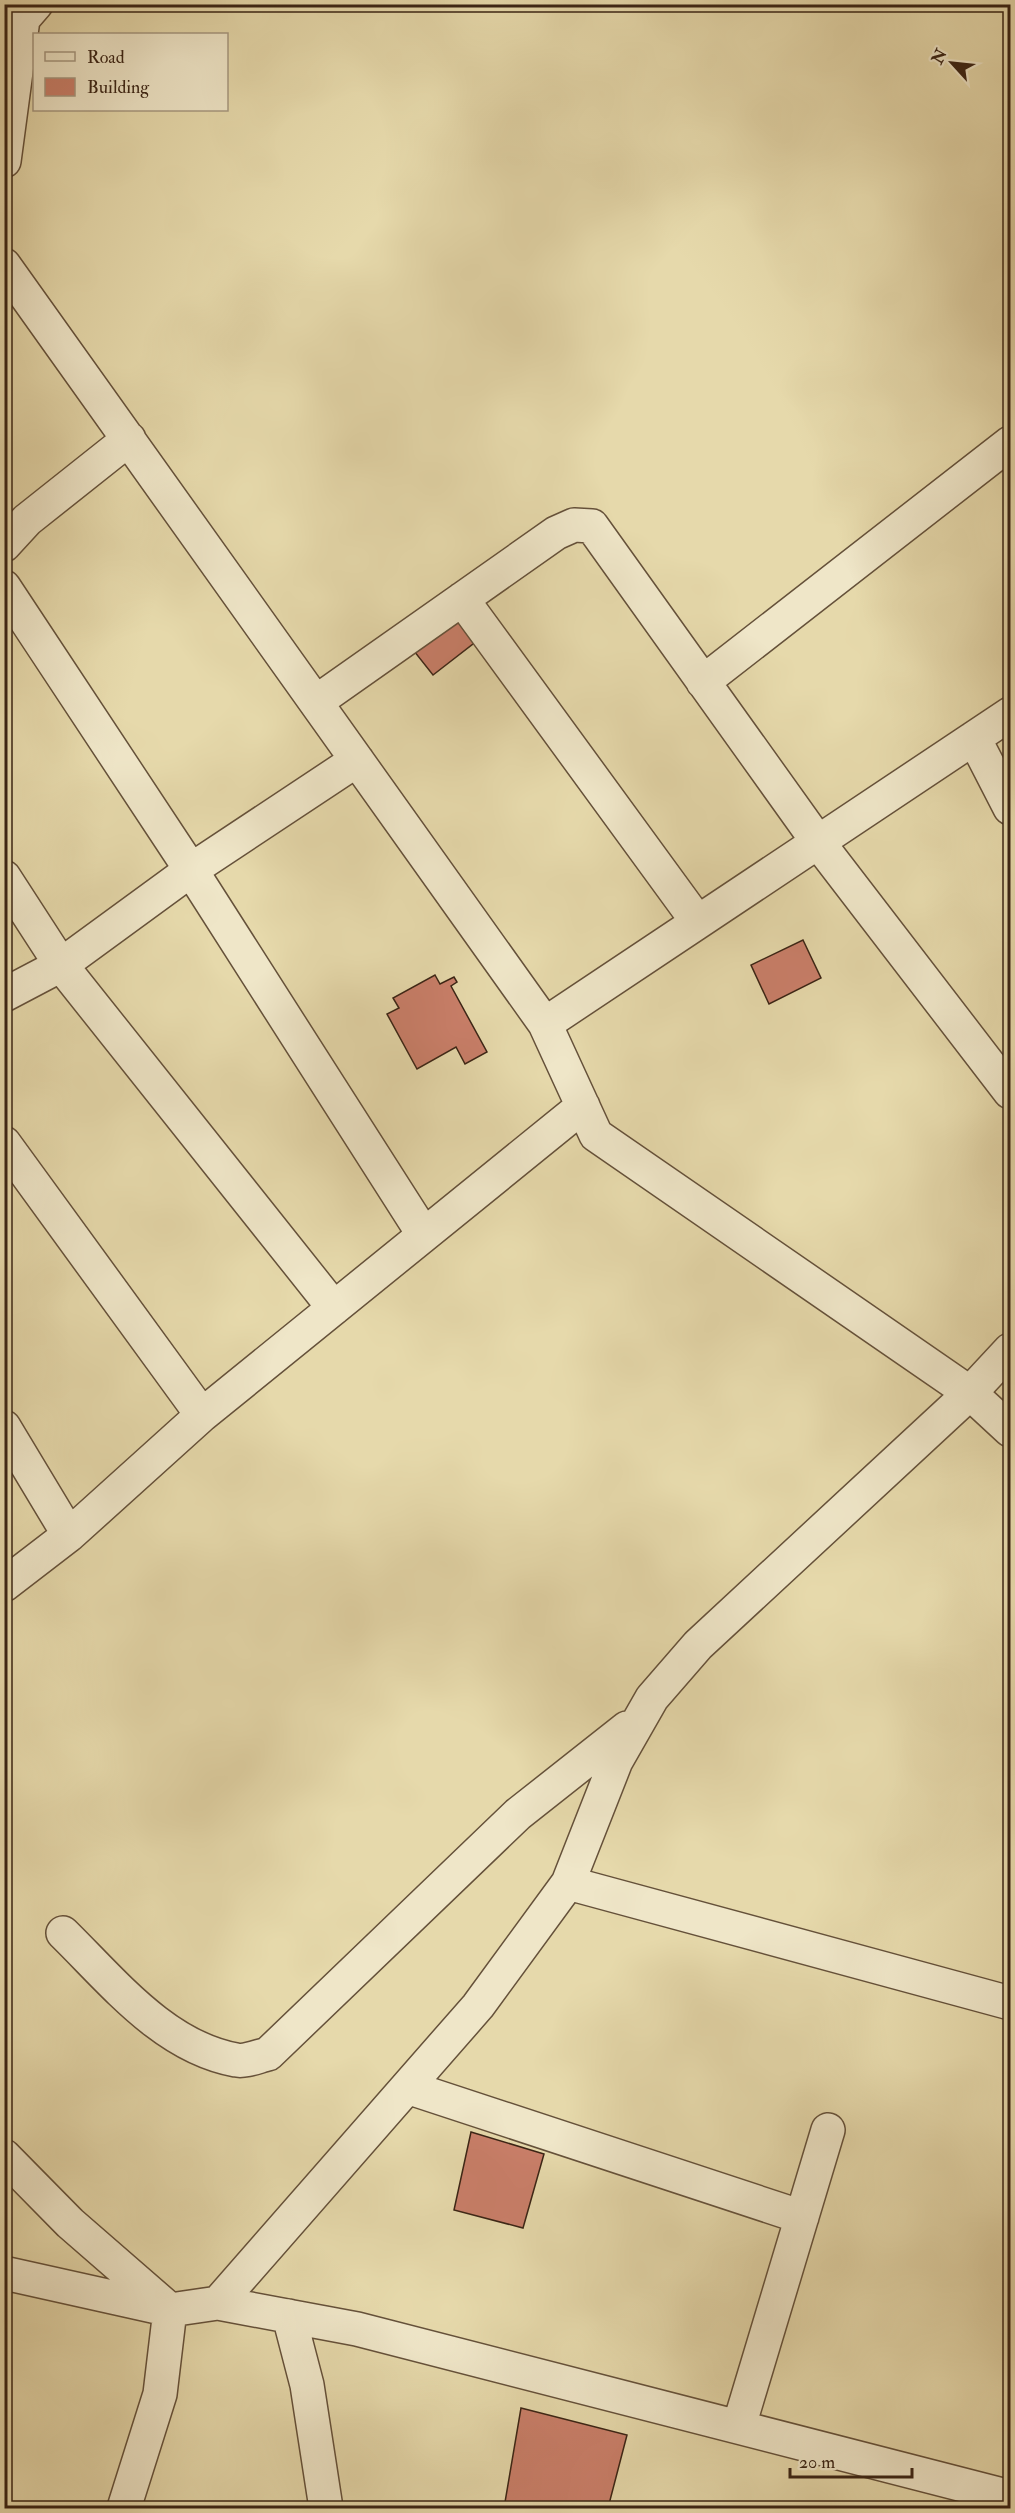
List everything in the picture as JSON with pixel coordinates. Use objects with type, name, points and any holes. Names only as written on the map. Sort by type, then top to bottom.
[{"type":"street","points":[[4,161],[23,19],[36,4]]},
{"type":"street","points":[[4,265],[545,1024],[596,1135],[970,1394],[1011,1430]]},
{"type":"street","points":[[4,544],[27,520],[129,439]]},
{"type":"street","points":[[703,682],[1011,443]]},
{"type":"street","points":[[316,702],[556,533],[574,525],[592,526],[818,842],[1011,1092]]},
{"type":"street","points":[[4,587],[191,870],[424,1235]]},
{"type":"street","points":[[462,599],[697,921]]},
{"type":"street","points":[[545,1024],[1011,714]]},
{"type":"street","points":[[974,738],[1011,808]]},
{"type":"street","points":[[4,995],[61,965],[191,870],[357,760]]},
{"type":"street","points":[[4,877],[61,965],[334,1308]]},
{"type":"street","points":[[4,1586],[69,1535],[202,1415],[583,1106]]},
{"type":"street","points":[[4,1143],[202,1415]]},
{"type":"street","points":[[218,2303],[478,2006],[568,1883],[616,1761],[652,1698],[698,1645],[970,1394],[1011,1350]]},
{"type":"street","points":[[4,1427],[69,1535]]},
{"type":"street","points":[[63,1933],[152,2020],[199,2048],[238,2061],[268,2054],[518,1814],[641,1718]]},
{"type":"street","points":[[568,1883],[1011,2003]]},
{"type":"street","points":[[408,2087],[802,2217]]},
{"type":"street","points":[[739,2426],[828,2130]]},
{"type":"street","points":[[4,2156],[69,2223],[170,2310]]},
{"type":"street","points":[[4,2273],[170,2310],[218,2303],[369,2332],[1011,2497]]},
{"type":"street","points":[[123,2508],[160,2394],[170,2310]]},
{"type":"street","points":[[289,2316],[307,2385],[326,2508]]},
{"type":"building","points":[[456,611],[478,640],[433,675],[410,646]]},
{"type":"building","points":[[803,940],[821,978],[769,1004],[751,965]]},
{"type":"building","points":[[435,975],[440,984],[454,977],[457,982],[451,986],[487,1052],[465,1064],[456,1047],[417,1069],[387,1014],[399,1008],[393,998]]},
{"type":"building","points":[[471,2132],[544,2154],[523,2228],[454,2210]]},
{"type":"building","points":[[521,2408],[627,2435],[608,2508],[504,2508]]}]
